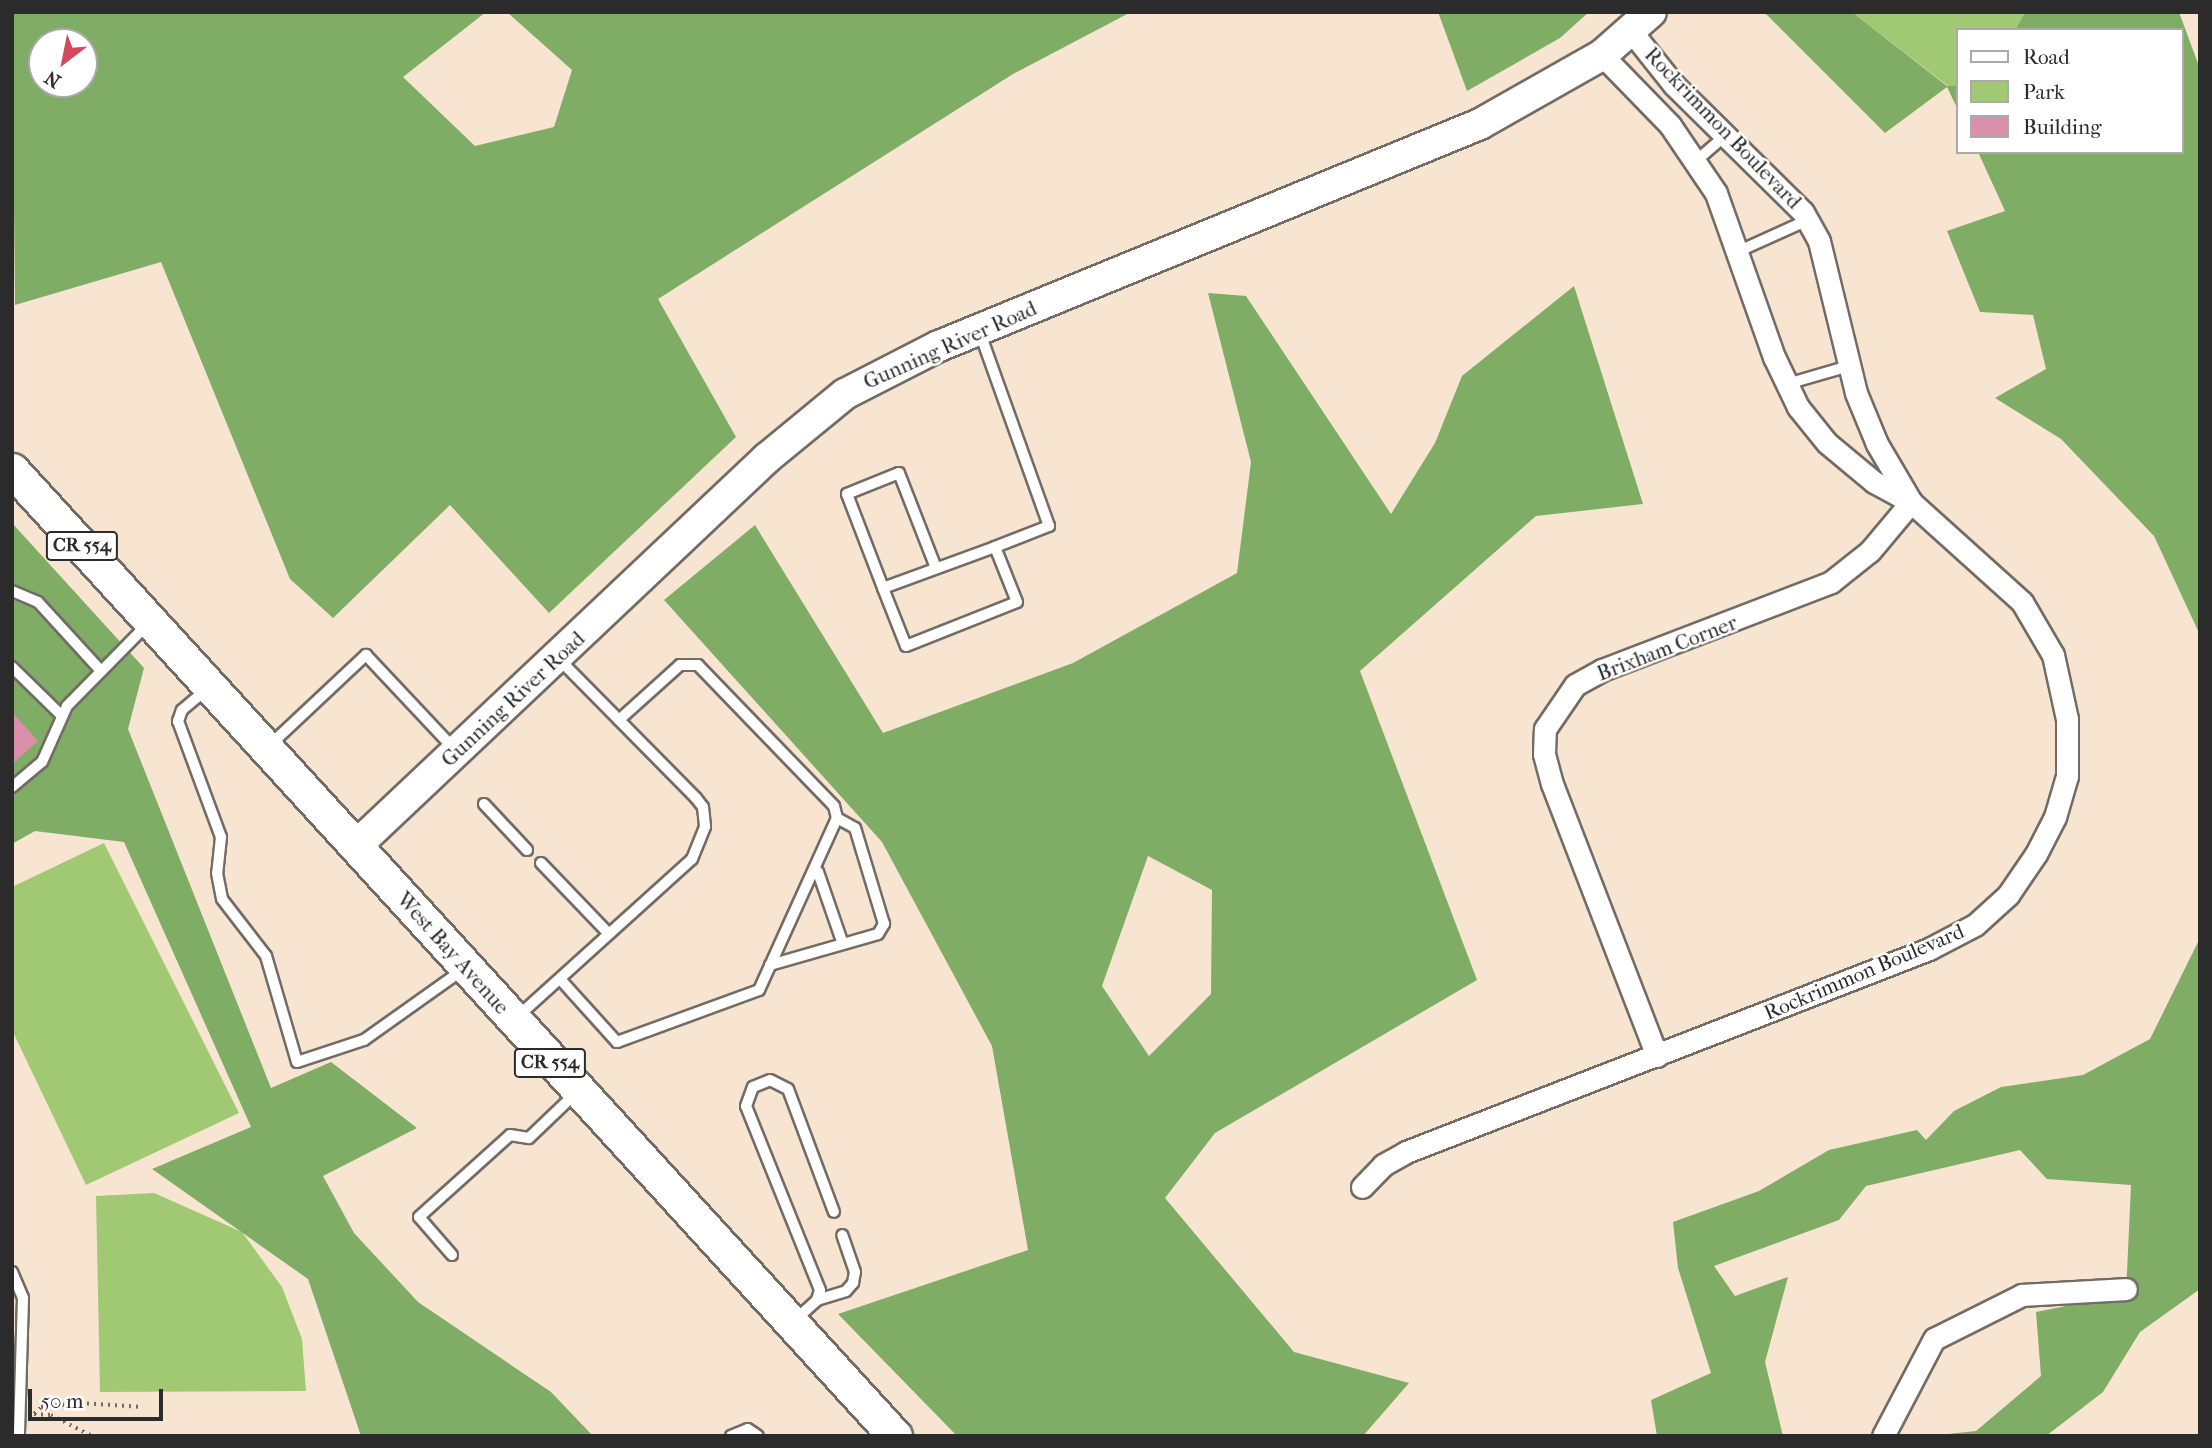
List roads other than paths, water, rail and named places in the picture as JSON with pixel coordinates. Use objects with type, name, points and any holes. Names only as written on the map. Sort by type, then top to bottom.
[{"type":"main road","name":"West Bay Avenue","points":[[12,470],[357,845],[577,1092],[790,1324],[883,1432]]},
{"type":"street","name":"Gunning River Road","points":[[357,845],[458,753],[812,417],[869,379],[1480,124],[1602,55],[1641,22]]},
{"type":"street","name":"Rockrimmon Boulevard","points":[[1641,22],[1674,85],[1808,220],[1818,241],[1849,366],[1877,444],[1911,502]]},
{"type":"street","name":"Rockrimmon Boulevard","points":[[1362,1187],[1383,1165],[1405,1152],[1929,949],[1975,925],[2008,894],[2055,817],[2067,776],[2067,719],[2053,655],[2022,602],[1911,502],[1874,482],[1827,443],[1798,407],[1716,193],[1670,125],[1602,55]]},
{"type":"street","name":"Brixham Corner","points":[[1657,1056],[1552,784],[1544,754],[1545,729],[1575,685],[1602,670],[1786,603],[1831,582],[1870,551],[1911,502]]},
{"type":"street","points":[[1883,1436],[1934,1339],[2022,1295],[2126,1289]]},
{"type":"lane","points":[[1696,161],[1726,135]]},
{"type":"lane","points":[[1737,252],[1808,220]]},
{"type":"lane","points":[[883,588],[1049,526],[979,331]]},
{"type":"lane","points":[[1787,384],[1849,366]]},
{"type":"lane","points":[[936,568],[899,473],[848,494],[906,646],[1017,602],[995,547]]},
{"type":"lane","points":[[12,591],[38,602],[101,671]]},
{"type":"lane","points":[[12,787],[41,762],[58,720],[101,671],[151,621]]},
{"type":"lane","points":[[268,747],[366,654],[458,753]]},
{"type":"lane","points":[[513,1021],[692,859],[705,826],[703,807],[696,798],[557,657]]},
{"type":"lane","points":[[560,979],[617,1042],[759,990],[837,818],[834,806],[698,665],[680,665],[619,720]]},
{"type":"lane","points":[[12,667],[58,720]]},
{"type":"lane","points":[[211,685],[182,710],[178,721],[221,837],[217,873],[222,899],[266,956],[297,1062],[363,1040],[466,968]]},
{"type":"lane","points":[[484,804],[527,849]]},
{"type":"lane","points":[[770,965],[878,934],[884,924],[855,828],[837,818]]},
{"type":"lane","points":[[541,863],[609,934]]},
{"type":"lane","points":[[814,869],[818,872],[843,944]]},
{"type":"lane","points":[[817,1300],[817,1280],[746,1105],[753,1087],[770,1080],[788,1089],[834,1212]]},
{"type":"lane","points":[[452,1255],[419,1217],[510,1135],[529,1138],[577,1092]]},
{"type":"lane","points":[[790,1324],[817,1300],[846,1291],[853,1283],[855,1272],[842,1235]]},
{"type":"lane","points":[[12,1272],[15,1286],[23,1298],[17,1348],[19,1436]]},
{"type":"lane","points":[[736,1433],[758,1436]]}]
